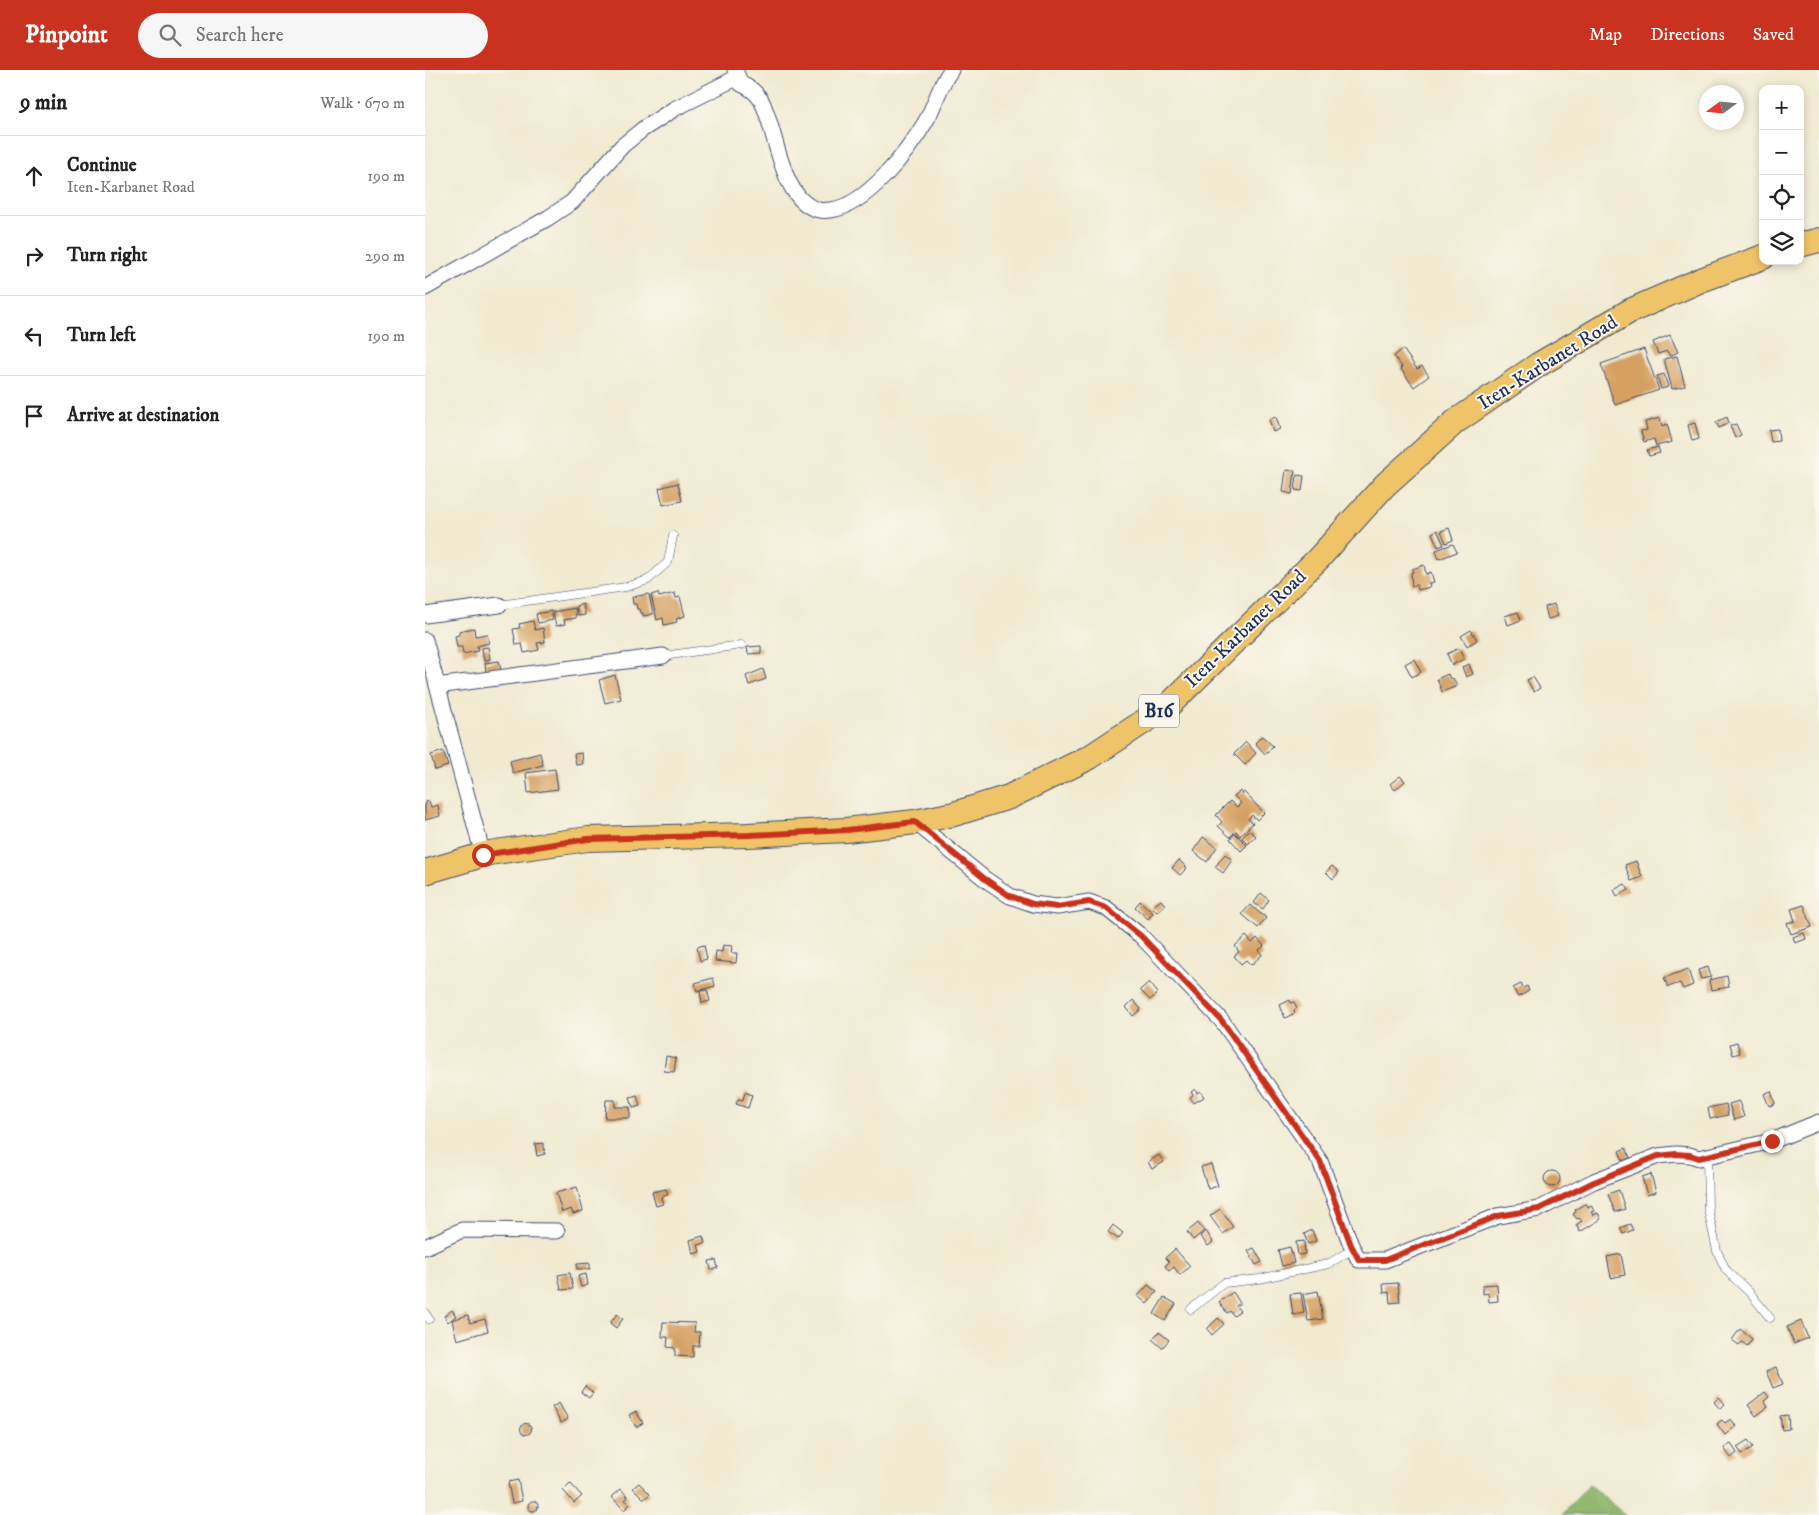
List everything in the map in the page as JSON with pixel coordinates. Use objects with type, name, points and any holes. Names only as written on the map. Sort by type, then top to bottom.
[{"type":"main road","points":[[1804,244],[1819,240]]},
{"type":"main road","name":"Iten-Karbanet Road","points":[[425,872],[483,855],[588,839],[749,835],[847,830],[915,822],[954,814],[1009,797],[1090,757],[1169,705],[1318,559],[1385,485],[1455,422],[1538,365],[1630,312],[1701,280],[1759,258]]},
{"type":"street","points":[[425,288],[548,218],[572,202],[622,146],[674,109],[737,74],[741,84],[750,88],[761,100],[786,177],[799,200],[819,210],[837,209],[856,201],[878,183],[926,121],[942,82],[951,70]]},
{"type":"street","points":[[425,616],[499,605]]},
{"type":"street","points":[[425,640],[483,855]]},
{"type":"street","points":[[437,686],[663,656]]},
{"type":"street","points":[[915,822],[985,879],[1010,896],[1033,904],[1057,907],[1089,902],[1106,908],[1141,936],[1222,1021],[1320,1161],[1353,1249],[1359,1260],[1385,1260],[1498,1216],[1539,1209],[1594,1182],[1658,1156],[1676,1154],[1699,1158],[1772,1141],[1819,1122]]},
{"type":"street","points":[[425,1247],[462,1230],[557,1231]]},
{"type":"lane","points":[[499,605],[625,587],[649,580],[668,562],[673,536]]},
{"type":"lane","points":[[663,656],[741,645]]},
{"type":"lane","points":[[1707,1156],[1707,1209],[1717,1251],[1726,1270],[1770,1318]]},
{"type":"lane","points":[[1191,1309],[1224,1283],[1259,1279],[1328,1264],[1353,1249]]},
{"type":"green space","points":[[1589,1485],[1625,1515],[1562,1515]]},
{"type":"building","points":[[1670,335],[1678,352],[1670,356],[1667,351],[1658,354],[1653,342]]},
{"type":"building","points":[[1403,349],[1417,369],[1422,366],[1429,376],[1414,387],[1394,356]]},
{"type":"building","points":[[1644,349],[1659,390],[1615,405],[1601,364]]},
{"type":"building","points":[[1677,356],[1685,386],[1672,389],[1664,359]]},
{"type":"building","points":[[1664,374],[1668,387],[1661,389],[1657,376]]},
{"type":"building","points":[[1276,417],[1280,429],[1273,432],[1269,419]]},
{"type":"building","points":[[1727,417],[1729,423],[1719,428],[1716,422]]},
{"type":"building","points":[[1660,418],[1662,426],[1667,424],[1672,442],[1656,446],[1654,439],[1644,442],[1641,431],[1647,430],[1645,422]]},
{"type":"building","points":[[1695,423],[1699,439],[1692,441],[1688,425]]},
{"type":"building","points":[[1736,424],[1741,435],[1735,438],[1730,426]]},
{"type":"building","points":[[1778,429],[1779,441],[1771,442],[1769,430]]},
{"type":"building","points":[[1658,447],[1660,453],[1649,456],[1647,450]]},
{"type":"building","points":[[1286,470],[1295,471],[1292,494],[1283,492]]},
{"type":"building","points":[[1297,475],[1304,476],[1302,491],[1295,490]]},
{"type":"building","points":[[678,483],[682,501],[663,505],[659,488]]},
{"type":"building","points":[[1449,528],[1453,540],[1446,543],[1441,531]]},
{"type":"building","points":[[1437,530],[1444,545],[1438,547],[1432,533]]},
{"type":"building","points":[[1453,544],[1457,552],[1439,559],[1436,550]]},
{"type":"building","points":[[1424,565],[1426,574],[1431,572],[1434,582],[1429,583],[1430,587],[1418,590],[1417,585],[1412,586],[1411,573],[1413,572],[1412,569]]},
{"type":"building","points":[[658,593],[659,597],[675,593],[676,598],[680,597],[685,616],[676,619],[677,622],[664,625],[663,618],[657,620],[651,595]]},
{"type":"building","points":[[649,594],[653,614],[643,616],[640,609],[637,609],[636,604],[633,604],[632,597]]},
{"type":"building","points":[[583,604],[585,615],[578,616],[576,606]]},
{"type":"building","points":[[1554,604],[1558,616],[1548,619],[1545,607]]},
{"type":"building","points":[[575,608],[576,618],[564,620],[565,624],[556,626],[553,612]]},
{"type":"building","points":[[551,611],[553,620],[538,623],[536,614]]},
{"type":"building","points":[[1518,612],[1521,620],[1508,625],[1505,616]]},
{"type":"building","points":[[533,621],[535,630],[543,628],[545,642],[537,643],[539,650],[524,653],[522,644],[516,645],[513,629],[520,628],[519,624]]},
{"type":"building","points":[[474,628],[475,636],[487,634],[489,643],[477,646],[478,651],[463,654],[462,647],[457,647],[455,636],[459,635],[459,631]]},
{"type":"building","points":[[1471,630],[1477,640],[1467,646],[1461,636]]},
{"type":"building","points":[[761,646],[761,653],[748,654],[747,647]]},
{"type":"building","points":[[488,647],[490,659],[484,661],[482,648]]},
{"type":"building","points":[[1459,648],[1464,659],[1452,665],[1447,654]]},
{"type":"building","points":[[1414,659],[1421,672],[1412,677],[1405,664]]},
{"type":"building","points":[[499,661],[501,670],[486,673],[485,663]]},
{"type":"building","points":[[1469,664],[1473,674],[1466,677],[1462,667]]},
{"type":"building","points":[[763,669],[766,679],[749,685],[746,676]]},
{"type":"building","points":[[1448,674],[1450,679],[1453,678],[1457,686],[1442,692],[1437,679]]},
{"type":"building","points":[[615,675],[621,699],[605,703],[599,680]]},
{"type":"building","points":[[1533,677],[1540,688],[1534,692],[1527,680]]},
{"type":"building","points":[[1262,736],[1273,746],[1265,754],[1255,743]]},
{"type":"building","points":[[1246,742],[1256,753],[1245,765],[1234,754]]},
{"type":"building","points":[[443,751],[448,766],[435,770],[431,755]]},
{"type":"building","points":[[540,753],[543,765],[513,773],[510,761]]},
{"type":"building","points":[[582,753],[583,764],[576,765],[574,754]]},
{"type":"building","points":[[555,769],[558,789],[528,793],[526,773]]},
{"type":"building","points":[[1400,776],[1405,781],[1395,790],[1390,784]]},
{"type":"building","points":[[1240,791],[1242,794],[1244,792],[1264,813],[1257,820],[1252,815],[1248,819],[1253,823],[1240,836],[1236,831],[1230,837],[1218,826],[1222,822],[1216,815],[1230,801],[1237,807],[1241,803],[1234,796]]},
{"type":"building","points":[[429,801],[431,807],[438,805],[440,816],[425,820],[425,802]]},
{"type":"building","points":[[1249,830],[1256,836],[1248,844],[1242,838]]},
{"type":"building","points":[[1235,833],[1247,845],[1241,851],[1230,839]]},
{"type":"building","points":[[1203,837],[1217,847],[1207,862],[1193,851]]},
{"type":"building","points":[[1225,854],[1232,860],[1223,873],[1215,867]]},
{"type":"building","points":[[1179,860],[1187,868],[1180,875],[1172,868]]},
{"type":"building","points":[[1636,861],[1642,877],[1631,881],[1625,865]]},
{"type":"building","points":[[1332,866],[1339,872],[1333,879],[1326,872]]},
{"type":"building","points":[[1625,884],[1629,890],[1617,896],[1614,890]]},
{"type":"building","points":[[1261,893],[1269,900],[1263,909],[1254,903]]},
{"type":"building","points":[[1161,900],[1165,905],[1157,912],[1152,907]]},
{"type":"building","points":[[1140,901],[1153,913],[1148,919],[1135,907]]},
{"type":"building","points":[[1250,905],[1266,918],[1258,928],[1242,914]]},
{"type":"building","points":[[1804,905],[1812,927],[1791,934],[1787,923],[1795,921],[1791,909]]},
{"type":"building","points":[[1804,933],[1806,939],[1795,943],[1793,937]]},
{"type":"building","points":[[1246,936],[1252,943],[1257,938],[1264,946],[1259,950],[1262,955],[1251,965],[1246,960],[1241,964],[1234,956],[1239,952],[1235,946]]},
{"type":"building","points":[[704,945],[707,959],[700,961],[697,947]]},
{"type":"building","points":[[723,945],[732,946],[731,953],[737,953],[736,963],[715,961],[716,951],[722,952]]},
{"type":"building","points":[[1708,967],[1711,977],[1701,979],[1698,970]]},
{"type":"building","points":[[1688,969],[1693,985],[1683,989],[1680,983],[1668,987],[1664,978]]},
{"type":"building","points":[[1727,976],[1729,987],[1711,990],[1709,980]]},
{"type":"building","points":[[713,978],[715,986],[697,991],[695,983]]},
{"type":"building","points":[[1149,982],[1158,993],[1150,1000],[1140,990]]},
{"type":"building","points":[[1521,984],[1523,988],[1527,986],[1529,991],[1518,997],[1513,988]]},
{"type":"building","points":[[707,990],[710,1001],[702,1003],[700,991]]},
{"type":"building","points":[[1133,1000],[1141,1009],[1133,1016],[1126,1007]]},
{"type":"building","points":[[1290,1000],[1291,1003],[1294,1002],[1297,1008],[1294,1010],[1295,1013],[1285,1018],[1280,1005]]},
{"type":"building","points":[[1737,1042],[1740,1053],[1733,1055],[1730,1044]]},
{"type":"building","points":[[666,1056],[676,1058],[674,1072],[664,1071]]},
{"type":"building","points":[[1195,1089],[1197,1093],[1200,1091],[1204,1097],[1194,1103],[1190,1097],[1193,1095],[1191,1092]]},
{"type":"building","points":[[1771,1091],[1775,1104],[1769,1106],[1764,1094]]},
{"type":"building","points":[[745,1092],[752,1095],[748,1108],[736,1104],[738,1099],[743,1100]]},
{"type":"building","points":[[637,1095],[640,1106],[633,1108],[630,1097]]},
{"type":"building","points":[[606,1100],[615,1100],[615,1107],[630,1107],[630,1118],[605,1118]]},
{"type":"building","points":[[1739,1101],[1744,1117],[1734,1120],[1729,1104]]},
{"type":"building","points":[[1726,1104],[1728,1115],[1710,1119],[1708,1108]]},
{"type":"building","points":[[543,1143],[545,1154],[537,1156],[535,1144]]},
{"type":"building","points":[[1626,1148],[1630,1158],[1623,1161],[1619,1151]]},
{"type":"building","points":[[1159,1155],[1164,1162],[1152,1169],[1148,1162]]},
{"type":"building","points":[[1211,1164],[1218,1186],[1208,1189],[1201,1167]]},
{"type":"building","points":[[1552,1171],[1560,1179],[1552,1187],[1544,1179]]},
{"type":"building","points":[[1651,1174],[1656,1192],[1647,1195],[1642,1177]]},
{"type":"building","points":[[577,1187],[583,1211],[573,1214],[571,1209],[562,1212],[556,1193]]},
{"type":"building","points":[[666,1189],[668,1195],[661,1197],[663,1204],[656,1206],[652,1192]]},
{"type":"building","points":[[1619,1190],[1625,1209],[1615,1212],[1608,1194]]},
{"type":"building","points":[[1586,1203],[1588,1207],[1591,1205],[1594,1211],[1591,1212],[1593,1215],[1598,1213],[1601,1219],[1580,1232],[1576,1225],[1582,1221],[1573,1214],[1576,1212],[1575,1210]]},
{"type":"building","points":[[1220,1209],[1233,1227],[1223,1234],[1210,1216]]},
{"type":"building","points":[[1198,1223],[1204,1231],[1193,1240],[1187,1232]]},
{"type":"building","points":[[1630,1224],[1633,1230],[1623,1234],[1620,1228]]},
{"type":"building","points":[[1113,1225],[1123,1233],[1118,1239],[1108,1232]]},
{"type":"building","points":[[1312,1230],[1316,1241],[1308,1244],[1304,1234]]},
{"type":"building","points":[[1206,1231],[1213,1242],[1208,1246],[1200,1236]]},
{"type":"building","points":[[703,1236],[705,1243],[698,1245],[700,1252],[693,1254],[690,1240]]},
{"type":"building","points":[[1304,1241],[1305,1254],[1298,1255],[1296,1242]]},
{"type":"building","points":[[1290,1247],[1294,1263],[1282,1266],[1278,1250]]},
{"type":"building","points":[[1254,1248],[1262,1262],[1256,1265],[1248,1251]]},
{"type":"building","points":[[1175,1249],[1190,1266],[1180,1275],[1174,1267],[1169,1271],[1165,1266],[1169,1262],[1165,1258]]},
{"type":"building","points":[[1621,1254],[1625,1275],[1611,1278],[1607,1257]]},
{"type":"building","points":[[716,1260],[718,1268],[711,1270],[709,1261]]},
{"type":"building","points":[[590,1263],[590,1269],[577,1269],[577,1264]]},
{"type":"building","points":[[570,1273],[573,1289],[561,1290],[558,1275]]},
{"type":"building","points":[[586,1274],[588,1285],[581,1287],[578,1276]]},
{"type":"building","points":[[1398,1283],[1400,1302],[1390,1303],[1389,1292],[1384,1293],[1383,1284]]},
{"type":"building","points":[[1497,1284],[1498,1301],[1489,1302],[1488,1293],[1483,1294],[1483,1285]]},
{"type":"building","points":[[1148,1285],[1157,1292],[1147,1304],[1138,1296]]},
{"type":"building","points":[[1318,1291],[1323,1319],[1308,1321],[1303,1294]]},
{"type":"building","points":[[1233,1292],[1240,1303],[1236,1306],[1240,1311],[1234,1316],[1230,1311],[1227,1313],[1219,1302]]},
{"type":"building","points":[[1301,1293],[1304,1313],[1293,1315],[1290,1294]]},
{"type":"building","points":[[1164,1297],[1176,1304],[1165,1321],[1154,1314]]},
{"type":"building","points":[[452,1310],[456,1316],[448,1322],[444,1316]]},
{"type":"building","points":[[617,1314],[623,1319],[616,1328],[610,1323]]},
{"type":"building","points":[[468,1315],[470,1323],[485,1319],[488,1331],[457,1340],[452,1320]]},
{"type":"building","points":[[1218,1318],[1224,1324],[1212,1335],[1207,1329]]},
{"type":"building","points":[[1801,1321],[1808,1338],[1794,1344],[1787,1327]]},
{"type":"building","points":[[663,1322],[695,1323],[694,1332],[700,1332],[699,1346],[693,1346],[693,1357],[675,1356],[675,1348],[667,1347],[668,1337],[662,1337]]},
{"type":"building","points":[[1740,1329],[1752,1339],[1747,1346],[1742,1342],[1739,1345],[1732,1340]]},
{"type":"building","points":[[1159,1332],[1169,1340],[1162,1348],[1152,1339]]},
{"type":"building","points":[[1776,1367],[1783,1384],[1773,1388],[1766,1371]]},
{"type":"building","points":[[585,1386],[593,1393],[589,1398],[581,1392]]},
{"type":"building","points":[[1765,1392],[1769,1397],[1764,1401],[1768,1407],[1756,1416],[1748,1405]]},
{"type":"building","points":[[1719,1397],[1725,1404],[1720,1409],[1714,1402]]},
{"type":"building","points":[[559,1403],[568,1419],[561,1423],[552,1407]]},
{"type":"building","points":[[636,1411],[643,1423],[636,1427],[629,1415]]},
{"type":"building","points":[[1788,1415],[1789,1429],[1782,1430],[1780,1416]]},
{"type":"building","points":[[1731,1419],[1736,1426],[1725,1435],[1717,1424],[1722,1420],[1725,1423]]},
{"type":"building","points":[[524,1424],[528,1424],[531,1429],[530,1433],[524,1434],[521,1431],[521,1427]]},
{"type":"building","points":[[1748,1440],[1753,1447],[1742,1454],[1737,1447]]},
{"type":"building","points":[[1731,1444],[1737,1453],[1731,1458],[1724,1448]]},
{"type":"building","points":[[518,1480],[522,1501],[512,1503],[508,1482]]},
{"type":"building","points":[[570,1483],[582,1496],[574,1503],[563,1490]]},
{"type":"building","points":[[639,1483],[650,1494],[644,1499],[633,1488]]},
{"type":"building","points":[[621,1489],[628,1497],[625,1500],[630,1504],[624,1510],[612,1497]]},
{"type":"building","points":[[531,1501],[535,1501],[538,1506],[537,1510],[531,1511],[528,1508],[528,1504]]},
{"type":"route","points":[[483,855],[588,839],[749,835],[847,830],[915,822],[985,879],[1010,896],[1033,904],[1057,907],[1089,902],[1106,908],[1141,936],[1222,1021],[1320,1161],[1351,1245],[1359,1260],[1385,1260],[1498,1216],[1539,1209],[1594,1182],[1658,1156],[1676,1154],[1699,1158],[1772,1141]]}]
